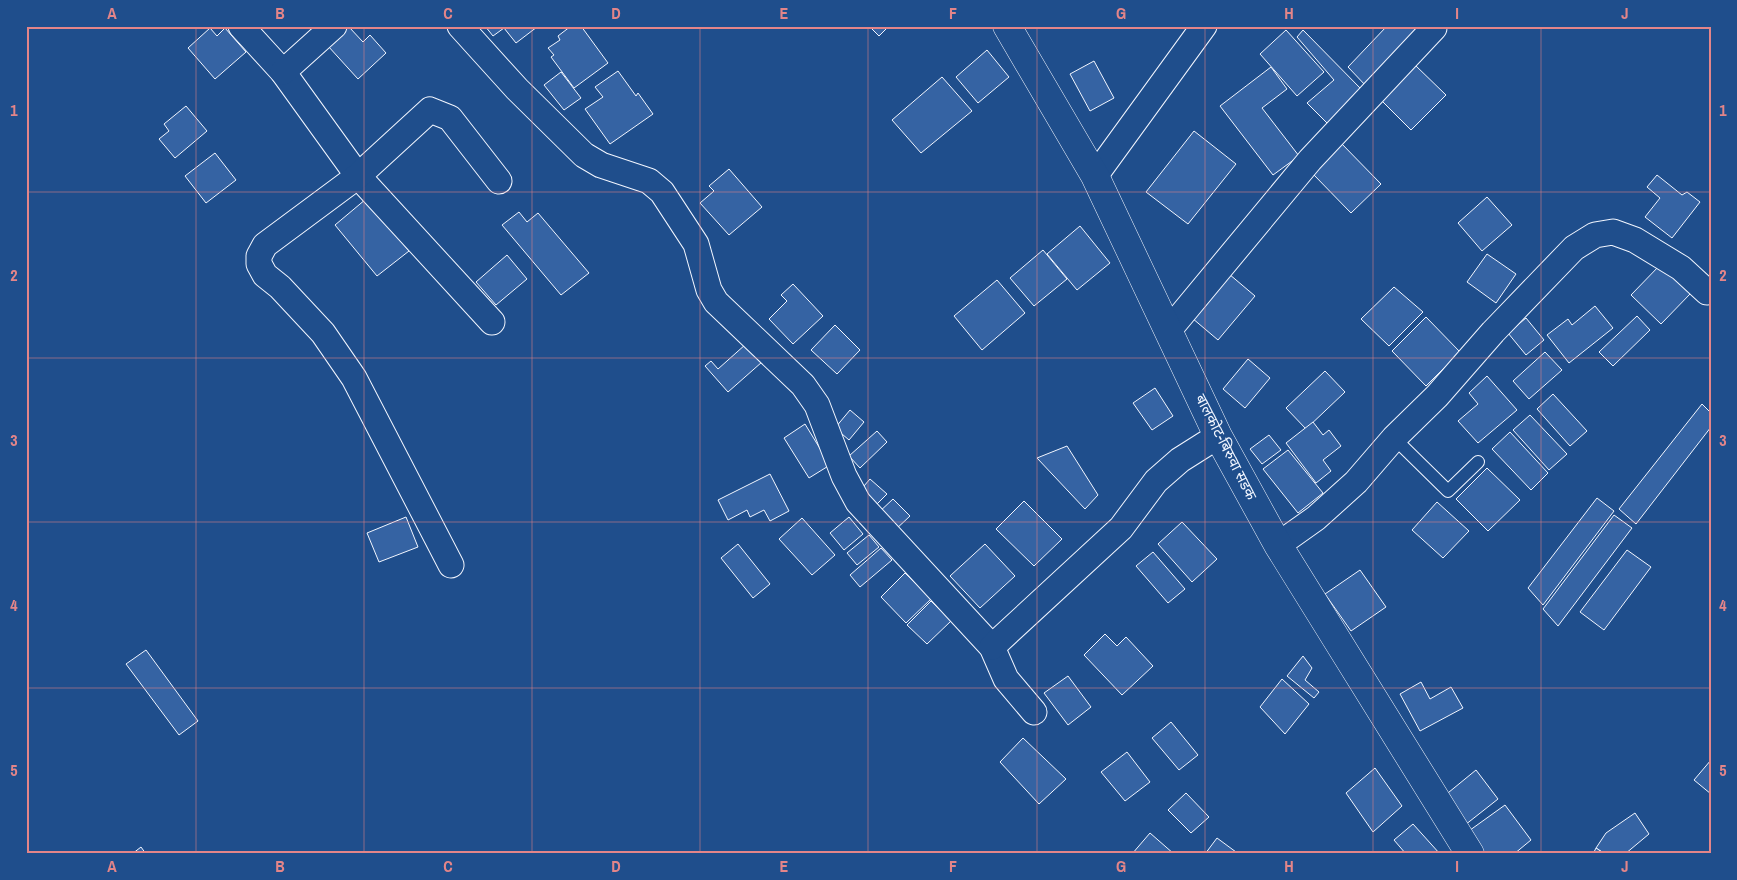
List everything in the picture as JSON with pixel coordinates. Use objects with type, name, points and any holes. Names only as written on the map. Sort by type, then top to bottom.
[{"type":"main road","name":"बालकोट-बिरुवा सडक","points":[[1007,26],[1095,176],[1218,436],[1278,545],[1470,854]]},
{"type":"street","points":[[241,26],[283,72],[358,176],[492,322]]},
{"type":"street","points":[[283,72],[334,26]]},
{"type":"street","points":[[460,26],[517,89],[584,155],[601,165],[649,181],[662,192],[696,244],[709,290],[716,302],[803,385],[817,404],[844,476],[858,502],[992,647],[1006,679],[1034,712]]},
{"type":"street","points":[[1095,176],[1204,26]]},
{"type":"street","points":[[1169,330],[1310,160],[1434,28]]},
{"type":"street","points":[[451,565],[354,378],[323,333],[280,287],[264,274],[259,264],[259,256],[265,245],[358,176],[430,110],[450,118],[499,181]]},
{"type":"street","points":[[1278,545],[1316,518],[1356,482],[1394,438],[1437,396],[1493,332],[1556,265],[1574,248],[1595,235],[1613,232],[1635,240],[1681,268],[1707,292]]},
{"type":"street","points":[[992,647],[1120,528],[1156,481],[1180,460],[1218,436]]},
{"type":"lane","points":[[1394,438],[1448,491],[1478,462]]},
{"type":"building","points":[[485,26],[537,27],[516,43],[504,28],[493,36]]},
{"type":"building","points":[[571,26],[581,26],[608,63],[574,88],[551,57],[554,55],[548,48],[560,40],[558,36]]},
{"type":"building","points":[[869,26],[889,26],[879,36]]},
{"type":"building","points":[[1387,26],[1418,26],[1422,30],[1367,87],[1348,67]]},
{"type":"building","points":[[349,27],[363,42],[370,35],[386,53],[358,79],[328,46]]},
{"type":"building","points":[[210,28],[217,36],[225,28],[246,52],[215,79],[188,48]]},
{"type":"building","points":[[1286,30],[1324,72],[1297,96],[1260,54]]},
{"type":"building","points":[[1303,30],[1362,90],[1327,123],[1307,103],[1334,80],[1297,37]]},
{"type":"building","points":[[987,50],[1009,77],[978,103],[956,77]]},
{"type":"building","points":[[1094,61],[1114,98],[1090,111],[1070,74]]},
{"type":"building","points":[[1414,64],[1446,95],[1411,130],[1380,99]]},
{"type":"building","points":[[1271,67],[1287,89],[1262,108],[1299,156],[1273,175],[1220,106]]},
{"type":"building","points":[[618,71],[636,96],[638,93],[653,114],[610,144],[585,109],[603,97],[595,87]]},
{"type":"building","points":[[561,72],[581,98],[564,110],[544,85]]},
{"type":"building","points":[[942,77],[972,111],[921,153],[892,120]]},
{"type":"building","points":[[186,106],[207,131],[175,158],[159,139],[169,131],[164,124]]},
{"type":"building","points":[[1194,131],[1236,164],[1188,224],[1146,192]]},
{"type":"building","points":[[1339,141],[1381,184],[1351,213],[1313,174]]},
{"type":"building","points":[[215,153],[236,180],[206,203],[185,176]]},
{"type":"building","points":[[729,169],[762,207],[729,235],[700,203],[714,191],[709,186]]},
{"type":"building","points":[[1657,175],[1682,195],[1687,192],[1700,202],[1672,238],[1645,217],[1660,198],[1647,187]]},
{"type":"building","points":[[1487,197],[1512,225],[1482,251],[1458,223]]},
{"type":"building","points":[[366,199],[409,251],[377,276],[335,225]]},
{"type":"building","points":[[519,212],[527,222],[538,213],[589,273],[561,295],[502,225]]},
{"type":"building","points":[[1080,226],[1110,263],[1077,290],[1047,254]]},
{"type":"building","points":[[1043,250],[1067,279],[1034,306],[1010,278]]},
{"type":"building","points":[[1487,254],[1516,274],[1496,303],[1467,282]]},
{"type":"building","points":[[507,255],[527,279],[496,305],[476,282]]},
{"type":"building","points":[[1661,264],[1691,293],[1661,324],[1631,295]]},
{"type":"building","points":[[1229,274],[1255,296],[1218,340],[1192,318]]},
{"type":"building","points":[[997,280],[1025,313],[982,350],[954,316]]},
{"type":"building","points":[[793,284],[823,316],[793,344],[769,319],[787,301],[781,295]]},
{"type":"building","points":[[1394,287],[1423,312],[1389,346],[1361,319]]},
{"type":"building","points":[[1595,306],[1613,328],[1569,363],[1547,335],[1568,319],[1572,325]]},
{"type":"building","points":[[1637,316],[1650,330],[1613,366],[1599,352]]},
{"type":"building","points":[[1426,317],[1460,352],[1426,386],[1392,351]]},
{"type":"building","points":[[1526,318],[1544,340],[1526,355],[1508,333]]},
{"type":"building","points":[[835,325],[860,350],[837,374],[811,350]]},
{"type":"building","points":[[746,344],[762,362],[728,392],[705,366],[711,361],[718,369]]},
{"type":"building","points":[[1545,352],[1562,370],[1529,399],[1513,381]]},
{"type":"building","points":[[1248,359],[1270,378],[1245,408],[1223,389]]},
{"type":"building","points":[[1325,371],[1345,392],[1306,429],[1286,408]]},
{"type":"building","points":[[1487,376],[1517,410],[1478,443],[1458,421],[1478,404],[1469,393]]},
{"type":"building","points":[[1155,388],[1173,416],[1152,430],[1133,403]]},
{"type":"building","points":[[1553,394],[1587,431],[1570,446],[1537,409]]},
{"type":"building","points":[[1702,404],[1711,413],[1711,427],[1636,524],[1619,509]]},
{"type":"building","points":[[850,410],[864,422],[849,440],[835,428]]},
{"type":"building","points":[[1530,415],[1567,454],[1549,470],[1513,430]]},
{"type":"building","points":[[1313,422],[1323,435],[1329,430],[1341,446],[1323,460],[1331,471],[1316,483],[1286,443]]},
{"type":"building","points":[[805,424],[830,465],[809,478],[784,438]]},
{"type":"building","points":[[877,431],[887,442],[860,468],[849,456]]},
{"type":"building","points":[[1510,432],[1548,473],[1531,490],[1492,449]]},
{"type":"building","points":[[1269,435],[1281,450],[1262,464],[1250,449]]},
{"type":"building","points":[[1067,446],[1098,495],[1085,509],[1037,458]]},
{"type":"building","points":[[1288,450],[1323,493],[1298,513],[1263,469]]},
{"type":"building","points":[[1487,468],[1520,500],[1488,531],[1456,499]]},
{"type":"building","points":[[770,474],[789,511],[770,521],[764,510],[750,517],[747,510],[728,520],[718,500]]},
{"type":"building","points":[[870,479],[887,494],[873,508],[857,494]]},
{"type":"building","points":[[1597,498],[1614,511],[1543,605],[1528,588]]},
{"type":"building","points":[[893,499],[910,516],[894,531],[877,514]]},
{"type":"building","points":[[1024,501],[1062,539],[1034,566],[996,529]]},
{"type":"building","points":[[1437,502],[1469,531],[1443,558],[1412,530]]},
{"type":"building","points":[[1614,515],[1632,528],[1558,626],[1543,609]]},
{"type":"building","points":[[406,517],[418,547],[379,562],[367,533]]},
{"type":"building","points":[[849,517],[863,534],[844,550],[830,533]]},
{"type":"building","points":[[802,518],[835,555],[812,575],[779,539]]},
{"type":"building","points":[[1182,522],[1217,559],[1192,582],[1158,544]]},
{"type":"building","points":[[869,535],[879,547],[857,565],[847,553]]},
{"type":"building","points":[[738,544],[770,584],[753,598],[721,558]]},
{"type":"building","points":[[985,544],[1015,576],[980,608],[950,576]]},
{"type":"building","points":[[881,548],[892,560],[860,587],[850,575]]},
{"type":"building","points":[[1627,550],[1651,567],[1604,630],[1580,612]]},
{"type":"building","points":[[1153,552],[1185,589],[1168,603],[1136,566]]},
{"type":"building","points":[[1360,570],[1386,607],[1351,631],[1325,594]]},
{"type":"building","points":[[905,573],[931,599],[906,623],[881,597]]},
{"type":"building","points":[[931,601],[951,621],[927,644],[907,625]]},
{"type":"building","points":[[1105,634],[1117,646],[1126,637],[1153,666],[1122,695],[1084,655]]},
{"type":"building","points":[[146,650],[198,721],[179,735],[126,664]]},
{"type":"building","points":[[1303,656],[1312,668],[1305,680],[1319,692],[1314,698],[1287,676]]},
{"type":"building","points":[[1068,676],[1091,707],[1068,725],[1044,693]]},
{"type":"building","points":[[1282,679],[1309,704],[1285,734],[1260,707]]},
{"type":"building","points":[[1421,682],[1430,699],[1451,687],[1463,708],[1420,731],[1400,694]]},
{"type":"building","points":[[1171,722],[1198,755],[1179,770],[1152,738]]},
{"type":"building","points":[[1023,738],[1066,779],[1039,804],[1000,762]]},
{"type":"building","points":[[1127,752],[1150,782],[1125,801],[1101,772]]},
{"type":"building","points":[[1711,760],[1711,794],[1694,780]]},
{"type":"building","points":[[1375,768],[1402,806],[1373,832],[1346,793]]},
{"type":"building","points":[[1476,770],[1498,799],[1465,825],[1443,797]]},
{"type":"building","points":[[1186,793],[1209,817],[1191,833],[1168,810]]},
{"type":"building","points":[[1505,805],[1531,840],[1514,854],[1483,854],[1466,833]]},
{"type":"building","points":[[1635,813],[1649,834],[1625,854],[1605,854],[1596,848],[1606,833]]},
{"type":"building","points":[[1413,824],[1440,854],[1406,854],[1394,840]]},
{"type":"building","points":[[1150,833],[1174,854],[1132,854]]},
{"type":"building","points":[[1217,838],[1236,852],[1235,854],[1205,854]]},
{"type":"building","points":[[141,847],[146,854],[132,854]]},
{"type":"building","points":[[1596,848],[1605,854],[1593,854]]}]
